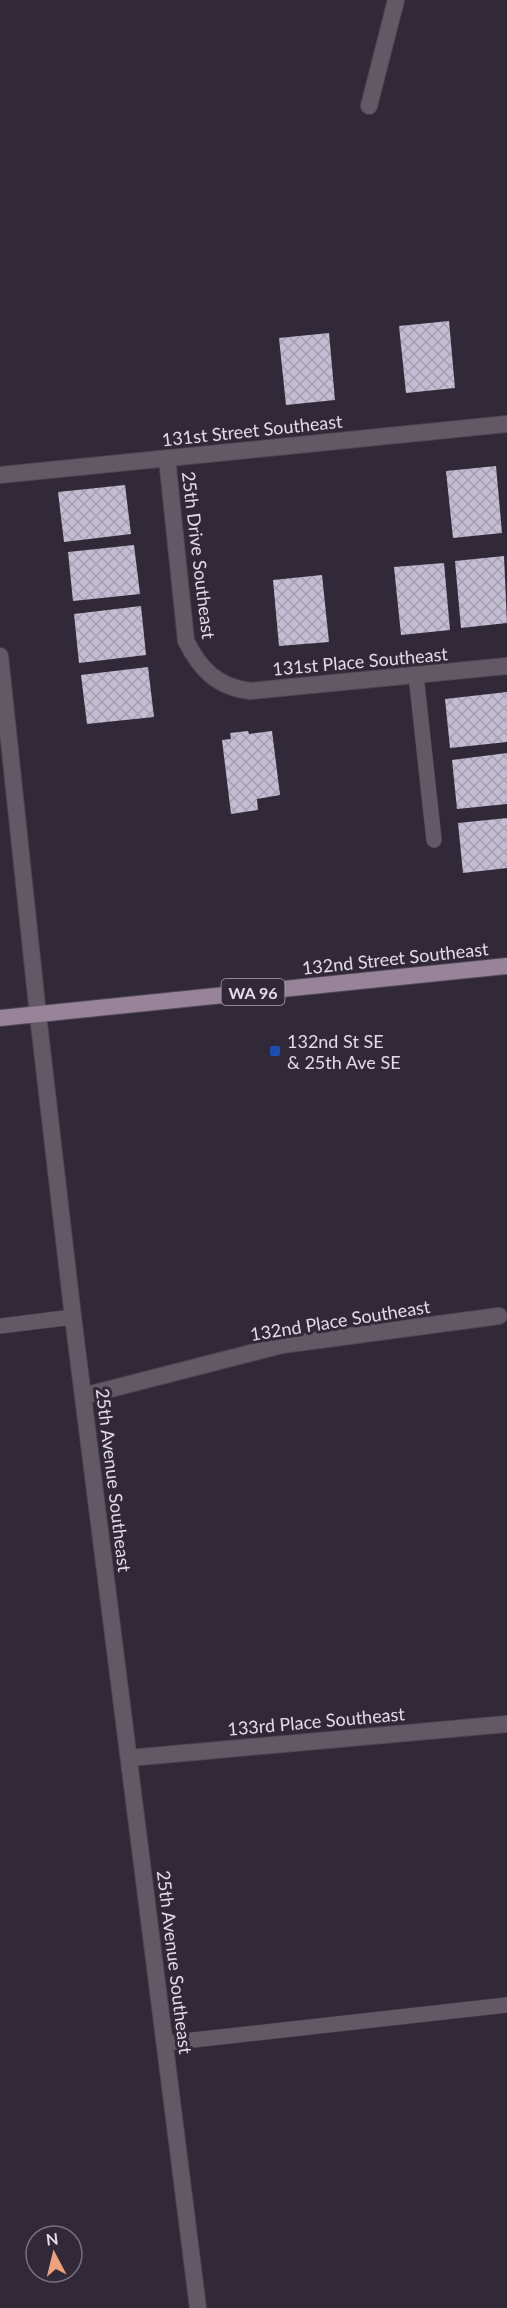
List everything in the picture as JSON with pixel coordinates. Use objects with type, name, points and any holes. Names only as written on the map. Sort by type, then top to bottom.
[{"type":"main road","name":"132nd Street Southeast","points":[[0,1018],[507,966]]},
{"type":"street","points":[[369,106],[396,0]]},
{"type":"street","name":"131st Street Southeast","points":[[0,475],[507,424]]},
{"type":"street","name":"25th Drive Southeast","points":[[167,459],[186,641],[198,664],[218,682]]},
{"type":"street","name":"25th Avenue Southeast","points":[[0,656],[4,729],[73,1317],[198,2308]]},
{"type":"street","name":"131st Place Southeast","points":[[218,682],[236,689],[250,691],[507,666]]},
{"type":"street","name":"132nd Place Southeast","points":[[83,1396],[282,1345],[499,1316]]},
{"type":"street","name":"133rd Place Southeast","points":[[129,1758],[507,1724]]},
{"type":"lane","points":[[416,675],[434,840]]},
{"type":"lane","points":[[0,1326],[73,1317]]},
{"type":"lane","points":[[166,2043],[507,2005]]},
{"type":"building","points":[[449,321],[455,388],[406,393],[399,326]]},
{"type":"building","points":[[329,333],[335,400],[286,405],[279,338]]},
{"type":"building","points":[[496,466],[502,533],[453,538],[446,471]]},
{"type":"building","points":[[125,485],[131,534],[64,542],[58,492]]},
{"type":"building","points":[[134,545],[140,594],[73,601],[68,552]]},
{"type":"building","points":[[504,556],[507,623],[461,628],[455,561]]},
{"type":"building","points":[[444,563],[450,630],[401,635],[394,567]]},
{"type":"building","points":[[322,575],[329,642],[279,646],[273,580]]},
{"type":"building","points":[[141,606],[146,655],[79,663],[74,614]]},
{"type":"building","points":[[148,667],[154,717],[87,724],[81,675]]},
{"type":"building","points":[[507,692],[507,742],[450,748],[445,699]]},
{"type":"building","points":[[248,731],[249,734],[272,731],[280,795],[257,799],[258,810],[231,814],[222,740],[231,739],[230,733]]},
{"type":"building","points":[[507,753],[507,804],[457,809],[452,760]]},
{"type":"building","points":[[507,818],[507,868],[463,873],[458,823]]},
{"type":"place","name":"132nd St SE & 25th Ave SE","points":[[275,1051]]}]
